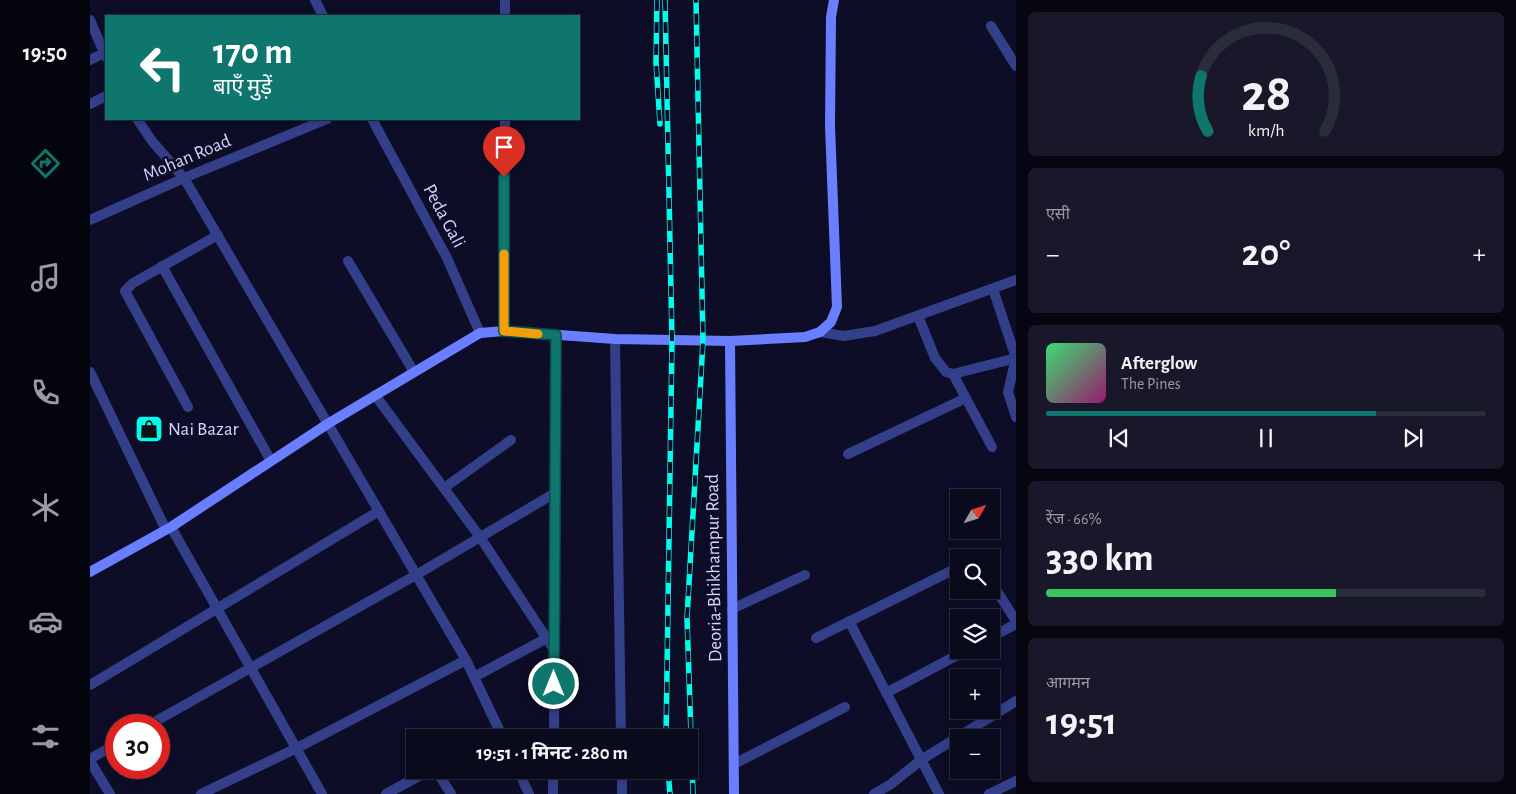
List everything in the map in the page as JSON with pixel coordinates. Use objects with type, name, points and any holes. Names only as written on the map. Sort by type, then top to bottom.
[{"type":"main road","points":[[90,572],[168,529],[329,423],[480,332],[504,331],[615,339],[730,341],[805,337],[820,332],[831,322],[837,307],[830,126],[831,17],[834,0]]},
{"type":"main road","name":"Deoria-Bhikhampur Road","points":[[730,341],[734,794]]},
{"type":"street","points":[[315,0],[322,15]]},
{"type":"street","points":[[505,0],[505,15]]},
{"type":"street","points":[[90,20],[105,55],[90,60]]},
{"type":"street","points":[[991,26],[1016,66]]},
{"type":"street","points":[[90,104],[105,96]]},
{"type":"street","points":[[138,120],[152,141],[184,178],[329,423],[466,660],[495,729]]},
{"type":"street","name":"Mohan Road","points":[[90,220],[307,122],[320,120]]},
{"type":"street","name":"Peda Gali","points":[[373,120],[447,258],[480,332]]},
{"type":"street","points":[[504,120],[504,331]]},
{"type":"street","points":[[188,407],[124,291],[133,283],[218,235]]},
{"type":"street","points":[[348,261],[414,372]]},
{"type":"street","points":[[162,266],[271,461]]},
{"type":"street","points":[[820,332],[857,335],[918,316],[1016,280]]},
{"type":"street","points":[[993,289],[1016,358],[1008,392],[1016,417]]},
{"type":"street","points":[[918,316],[935,358],[946,372],[953,374],[1016,358]]},
{"type":"street","points":[[554,729],[556,335]]},
{"type":"street","points":[[615,339],[621,729]]},
{"type":"street","points":[[90,372],[168,529],[218,608],[322,794]]},
{"type":"street","points":[[953,374],[992,447]]},
{"type":"street","points":[[376,395],[480,537],[554,649]]},
{"type":"street","points":[[848,454],[966,398]]},
{"type":"street","points":[[444,488],[511,440]]},
{"type":"street","points":[[168,714],[416,575],[555,493]]},
{"type":"street","points":[[90,685],[379,511]]},
{"type":"street","points":[[816,638],[950,572]]},
{"type":"street","points":[[732,609],[805,575]]},
{"type":"street","points":[[1000,596],[1016,622],[1000,632]]},
{"type":"street","points":[[849,622],[939,794]]},
{"type":"street","points":[[474,677],[547,638]]},
{"type":"street","points":[[886,693],[950,659]]},
{"type":"street","points":[[201,794],[296,748],[466,660]]},
{"type":"street","points":[[874,794],[891,784],[921,760],[1016,702]]},
{"type":"street","points":[[734,764],[845,707]]},
{"type":"street","points":[[105,751],[90,760],[110,794]]},
{"type":"street","points":[[386,794],[414,779]]},
{"type":"street","points":[[442,779],[451,794]]},
{"type":"street","points":[[522,779],[529,794]]},
{"type":"street","points":[[553,779],[553,794]]},
{"type":"street","points":[[622,779],[622,794]]},
{"type":"street","points":[[989,794],[1016,781]]},
{"type":"railway","points":[[657,0],[656,62],[660,124]]},
{"type":"railway","points":[[665,0],[672,340],[666,729]]},
{"type":"railway","points":[[693,794],[687,618],[703,341],[696,0]]},
{"type":"railway","points":[[669,779],[670,794]]},
{"type":"slow traffic","points":[[504,254],[504,331],[538,334]]},
{"type":"place","name":"Nai Bazar","points":[[149,429]]},
{"type":"route","points":[[504,177],[504,331],[556,335],[554,684]]}]
